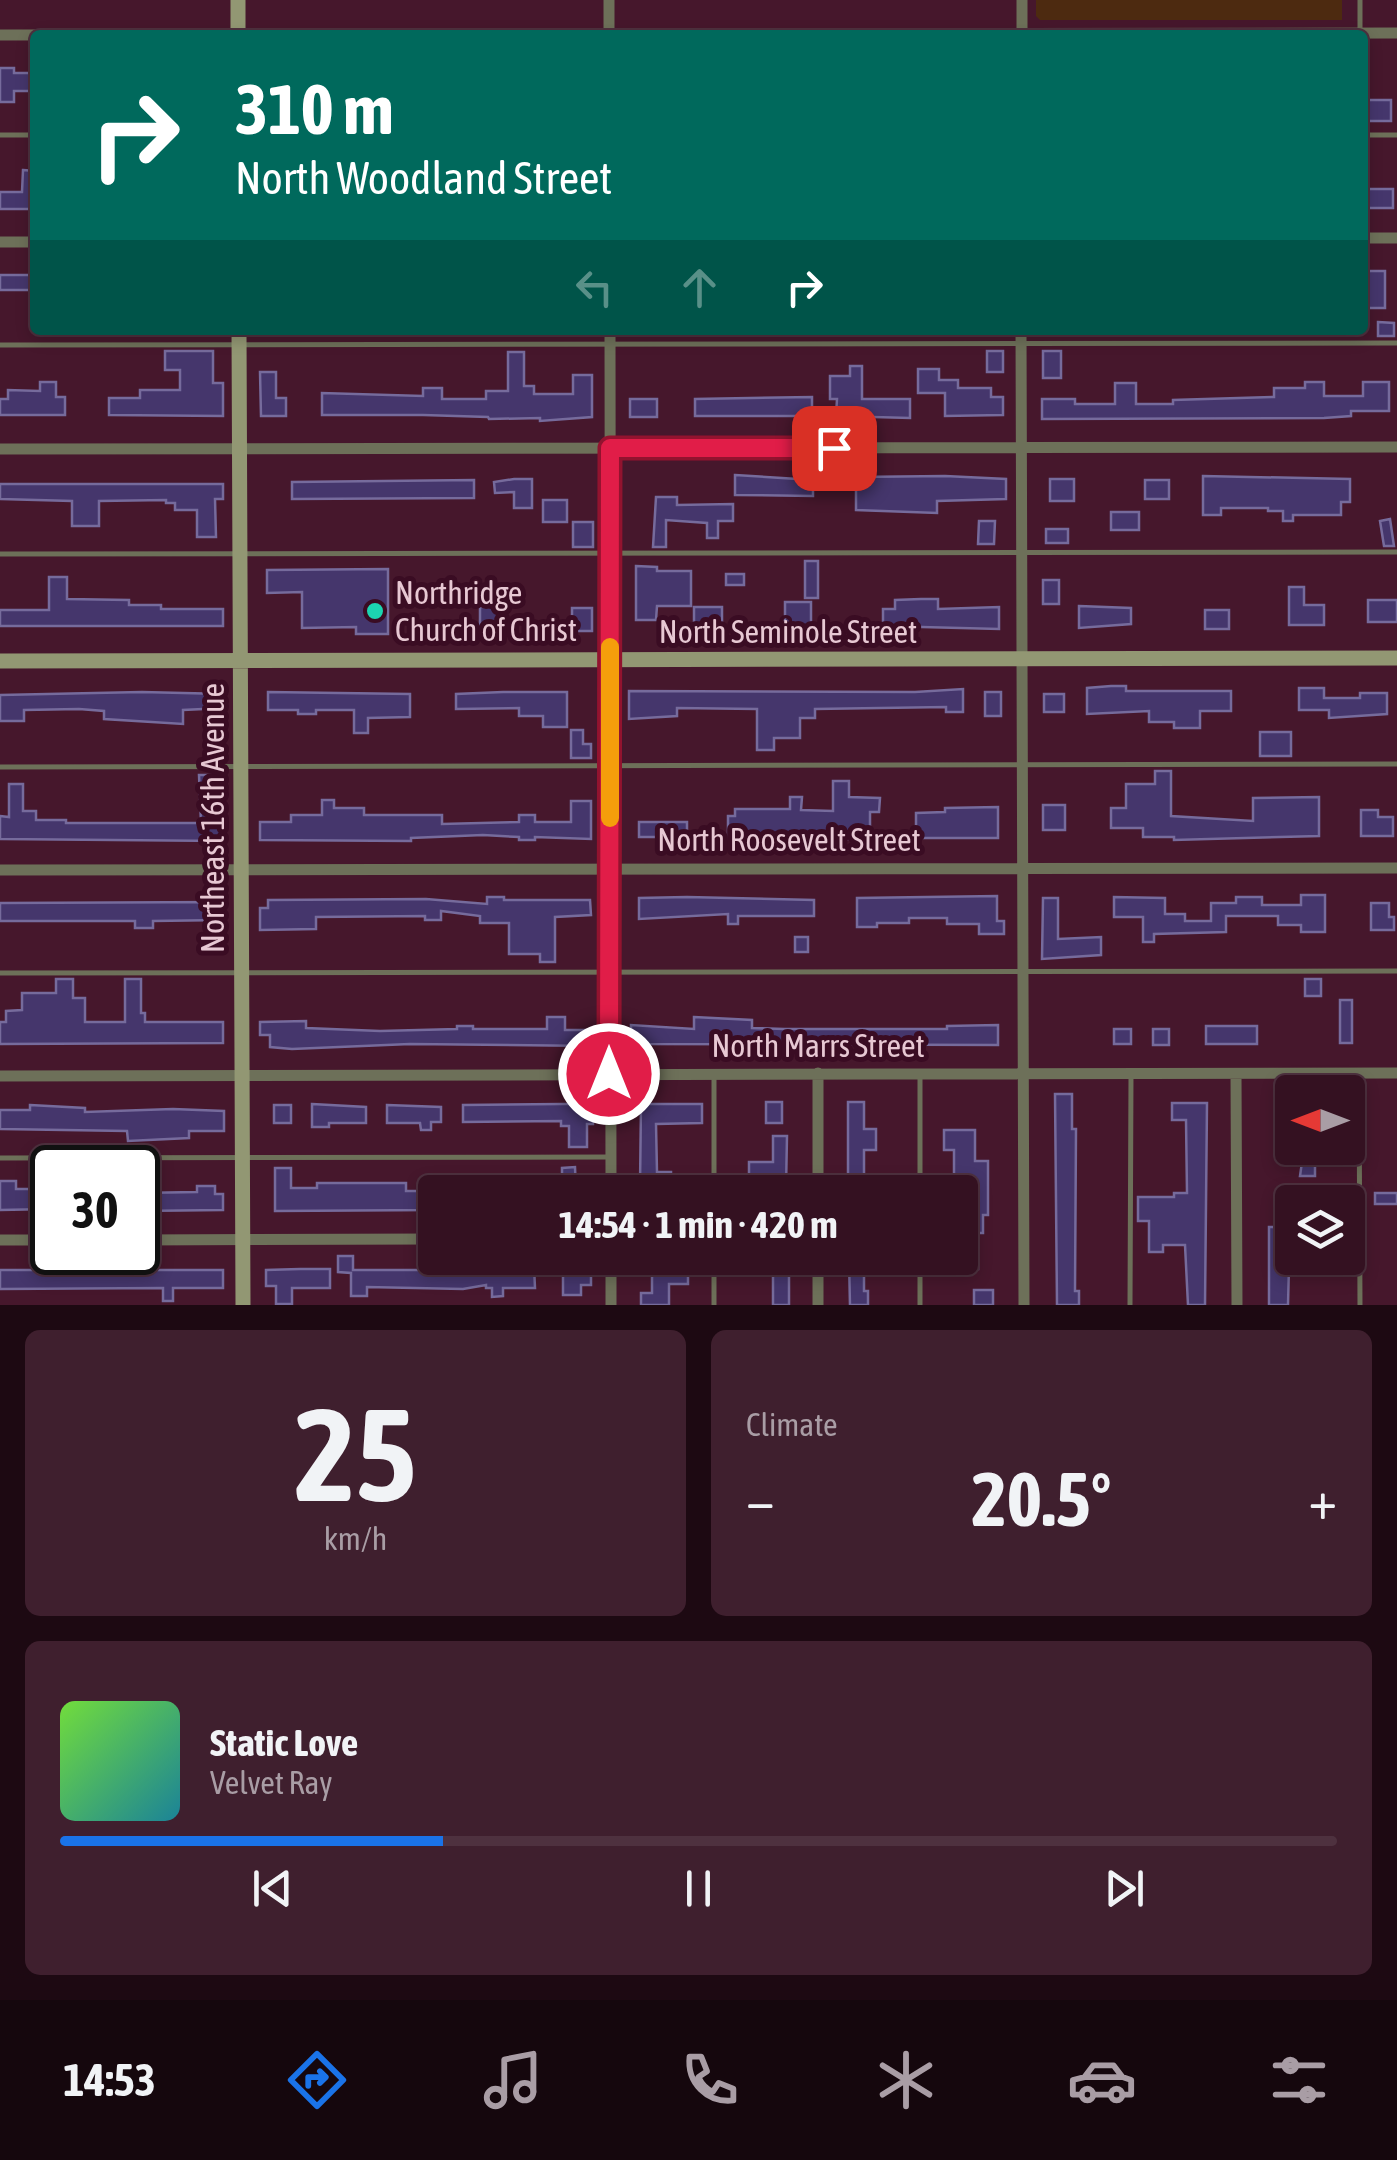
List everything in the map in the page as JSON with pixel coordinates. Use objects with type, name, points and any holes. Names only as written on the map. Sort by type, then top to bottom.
[{"type":"street","points":[[238,0],[238,30]]},
{"type":"street","points":[[609,0],[609,30]]},
{"type":"street","points":[[1022,0],[1022,30]]},
{"type":"street","points":[[1368,32],[1397,33]]},
{"type":"street","points":[[0,35],[30,35]]},
{"type":"street","points":[[1368,238],[1397,238]]},
{"type":"street","points":[[0,242],[30,242]]},
{"type":"street","points":[[610,335],[611,1175]]},
{"type":"street","points":[[1021,337],[1024,1305]]},
{"type":"street","name":"Northeast 16th Avenue","points":[[240,338],[242,1305]]},
{"type":"street","points":[[0,449],[1397,447]]},
{"type":"street","name":"North Seminole Street","points":[[0,661],[1397,658]]},
{"type":"street","name":"North Roosevelt Street","points":[[0,870],[1397,868]]},
{"type":"street","points":[[818,1073],[818,1175]]},
{"type":"street","name":"North Marrs Street","points":[[0,1076],[1397,1073]]},
{"type":"street","points":[[1236,1074],[1237,1305]]},
{"type":"street","points":[[0,1240],[30,1240]]},
{"type":"street","points":[[160,1240],[418,1240]]},
{"type":"street","points":[[611,1275],[611,1305]]},
{"type":"street","points":[[818,1275],[818,1305]]},
{"type":"lane","points":[[1360,0],[1360,30]]},
{"type":"lane","points":[[0,135],[30,135]]},
{"type":"lane","points":[[1368,135],[1397,135]]},
{"type":"lane","points":[[0,345],[240,338],[610,346],[1021,337],[1397,342]]},
{"type":"lane","points":[[0,554],[1397,552]]},
{"type":"lane","points":[[0,767],[1397,764]]},
{"type":"lane","points":[[0,973],[1397,971]]},
{"type":"lane","points":[[920,1073],[920,1175]]},
{"type":"lane","points":[[1359,1073],[1360,1305]]},
{"type":"lane","points":[[714,1074],[714,1175]]},
{"type":"lane","points":[[1130,1074],[1130,1305]]},
{"type":"lane","points":[[0,1158],[610,1157]]},
{"type":"lane","points":[[714,1275],[714,1305]]},
{"type":"lane","points":[[920,1275],[920,1305]]},
{"type":"shaded area","points":[[1036,0],[1342,0],[1342,20],[1040,20],[1036,16]]},
{"type":"building","points":[[0,68],[30,73],[30,91],[14,91],[14,102],[0,102]]},
{"type":"building","points":[[1368,100],[1391,100],[1391,121],[1368,121]]},
{"type":"building","points":[[23,170],[30,171],[30,209],[0,209],[0,192],[22,192]]},
{"type":"building","points":[[1368,189],[1393,189],[1393,208],[1368,208]]},
{"type":"building","points":[[1368,271],[1385,271],[1385,308],[1368,308]]},
{"type":"building","points":[[0,275],[30,275],[30,290],[0,290]]},
{"type":"building","points":[[1378,322],[1394,323],[1394,336],[1378,336]]},
{"type":"building","points":[[165,351],[213,351],[213,383],[223,383],[223,416],[109,415],[109,398],[140,398],[140,390],[180,390],[180,370],[165,370]]},
{"type":"building","points":[[987,351],[1003,351],[1003,372],[987,372]]},
{"type":"building","points":[[1043,351],[1061,351],[1061,378],[1043,378]]},
{"type":"building","points":[[508,352],[524,352],[524,386],[534,386],[534,394],[573,394],[573,375],[592,375],[592,417],[540,421],[322,415],[322,393],[423,396],[423,388],[442,388],[442,399],[486,399],[486,391],[508,391]]},
{"type":"building","points":[[850,366],[862,366],[862,399],[910,399],[910,418],[836,416],[837,399],[830,399],[830,376],[850,376]]},
{"type":"building","points":[[918,369],[939,369],[939,380],[958,380],[958,388],[991,388],[991,397],[1003,397],[1003,415],[945,416],[945,393],[918,393]]},
{"type":"building","points":[[260,372],[276,372],[276,398],[286,398],[286,416],[261,416]]},
{"type":"building","points":[[40,382],[56,382],[56,397],[65,397],[65,415],[0,415],[0,399],[8,399],[8,390],[40,391]]},
{"type":"building","points":[[1305,382],[1324,382],[1324,396],[1363,396],[1363,382],[1389,382],[1389,411],[1351,411],[1351,416],[1324,418],[1042,419],[1042,399],[1115,404],[1115,383],[1136,383],[1136,404],[1173,404],[1173,400],[1274,397],[1274,388],[1305,388]]},
{"type":"building","points":[[812,397],[812,416],[695,416],[695,399]]},
{"type":"building","points":[[630,399],[657,399],[657,417],[630,417]]},
{"type":"building","points":[[735,475],[813,480],[813,496],[735,495]]},
{"type":"building","points":[[1203,476],[1350,479],[1350,502],[1341,502],[1341,515],[1293,515],[1293,521],[1283,521],[1283,511],[1268,508],[1221,508],[1221,515],[1203,515]]},
{"type":"building","points":[[856,477],[1006,479],[1006,499],[937,501],[937,513],[856,510]]},
{"type":"building","points":[[532,479],[532,508],[514,508],[514,492],[495,493],[494,482]]},
{"type":"building","points":[[1050,479],[1074,479],[1074,501],[1050,501]]},
{"type":"building","points":[[474,480],[474,498],[292,499],[292,482]]},
{"type":"building","points":[[1145,480],[1169,480],[1169,499],[1145,499]]},
{"type":"building","points":[[0,484],[223,484],[223,499],[215,499],[216,537],[197,537],[197,510],[175,510],[175,503],[166,500],[99,501],[99,526],[72,526],[72,501],[0,499]]},
{"type":"building","points":[[656,497],[677,497],[677,505],[733,504],[733,521],[718,521],[718,538],[707,538],[707,523],[666,520],[666,547],[653,547]]},
{"type":"building","points":[[543,500],[567,500],[567,522],[543,522]]},
{"type":"building","points":[[1111,512],[1139,512],[1139,530],[1111,530]]},
{"type":"building","points":[[1390,519],[1394,546],[1384,546],[1380,521]]},
{"type":"building","points":[[979,521],[995,521],[994,544],[978,544]]},
{"type":"building","points":[[573,522],[593,522],[593,547],[573,547]]},
{"type":"building","points":[[1046,529],[1068,529],[1068,543],[1046,543]]},
{"type":"building","points":[[805,561],[818,561],[818,598],[805,598]]},
{"type":"building","points":[[636,566],[657,567],[657,571],[691,571],[691,606],[657,606],[656,620],[636,620]]},
{"type":"building","points":[[388,569],[388,634],[356,634],[356,627],[302,628],[302,592],[267,593],[267,570]]},
{"type":"building","points":[[726,574],[744,574],[744,585],[726,585]]},
{"type":"building","points":[[49,577],[67,577],[67,599],[129,600],[129,605],[161,605],[161,609],[223,609],[223,626],[0,626],[0,610],[49,610]]},
{"type":"building","points":[[1043,580],[1059,580],[1059,604],[1043,604]]},
{"type":"building","points":[[1289,587],[1304,587],[1304,605],[1324,605],[1324,625],[1289,625]]},
{"type":"building","points":[[938,599],[938,609],[999,607],[999,629],[883,626],[883,609],[895,609],[895,600]]},
{"type":"building","points":[[1368,600],[1397,600],[1397,622],[1368,622]]},
{"type":"building","points":[[785,602],[811,602],[811,629],[785,629]]},
{"type":"building","points":[[1079,606],[1131,608],[1131,624],[1079,628]]},
{"type":"building","points":[[480,607],[503,607],[503,626],[480,626]]},
{"type":"building","points":[[694,607],[722,607],[722,625],[694,625]]},
{"type":"building","points":[[572,608],[592,608],[592,631],[572,631]]},
{"type":"building","points":[[1205,610],[1229,610],[1229,629],[1205,629]]},
{"type":"building","points":[[1126,686],[1126,691],[1231,691],[1231,711],[1200,711],[1200,728],[1174,728],[1174,722],[1149,722],[1149,711],[1087,714],[1087,688]]},
{"type":"building","points":[[1299,688],[1324,688],[1324,698],[1387,693],[1387,714],[1329,718],[1329,710],[1299,710]]},
{"type":"building","points":[[963,689],[963,712],[946,712],[946,707],[815,709],[815,718],[800,718],[800,738],[774,738],[774,750],[757,750],[757,709],[677,708],[677,716],[629,719],[629,691]]},
{"type":"building","points":[[268,692],[410,694],[410,717],[368,718],[368,733],[354,733],[354,710],[298,714],[298,710],[268,710]]},
{"type":"building","points":[[567,692],[567,727],[543,727],[543,716],[519,716],[519,708],[456,709],[456,694]]},
{"type":"building","points":[[985,692],[1001,692],[1001,716],[985,716]]},
{"type":"building","points":[[224,694],[224,708],[183,710],[183,724],[104,719],[104,711],[79,709],[24,710],[24,721],[0,721],[0,695]]},
{"type":"building","points":[[1044,694],[1064,694],[1064,712],[1044,712]]},
{"type":"building","points":[[571,730],[583,730],[583,744],[591,744],[591,758],[571,758]]},
{"type":"building","points":[[1260,732],[1291,732],[1291,756],[1260,756]]},
{"type":"building","points":[[1155,771],[1171,771],[1171,816],[1253,821],[1253,798],[1319,797],[1319,836],[1174,840],[1143,837],[1143,828],[1111,828],[1111,808],[1126,808],[1126,784],[1155,784]]},
{"type":"building","points":[[199,775],[221,775],[223,841],[0,839],[0,816],[9,817],[9,784],[23,784],[23,811],[36,811],[36,820],[201,823]]},
{"type":"building","points":[[833,781],[849,781],[849,797],[880,798],[879,812],[870,812],[870,839],[728,839],[728,816],[735,816],[735,809],[790,809],[790,797],[802,797],[801,810],[833,811]]},
{"type":"building","points":[[322,800],[334,800],[334,808],[364,808],[364,815],[442,815],[442,824],[519,822],[519,815],[535,815],[535,822],[571,822],[571,801],[591,801],[591,839],[519,840],[483,835],[411,841],[260,840],[260,822],[291,822],[291,815],[322,815]]},
{"type":"building","points":[[1043,805],[1065,805],[1065,830],[1043,830]]},
{"type":"building","points":[[998,807],[998,838],[916,838],[916,813]]},
{"type":"building","points":[[1361,810],[1378,810],[1378,817],[1393,817],[1393,836],[1361,836]]},
{"type":"building","points":[[639,822],[687,822],[687,837],[639,837]]},
{"type":"building","points":[[1301,895],[1325,895],[1325,932],[1301,932],[1301,925],[1278,925],[1278,916],[1226,916],[1226,932],[1154,934],[1154,942],[1143,942],[1143,917],[1114,917],[1114,897],[1165,898],[1165,914],[1185,914],[1185,921],[1211,921],[1211,903],[1236,903],[1236,897],[1262,897],[1262,905],[1301,905]]},
{"type":"building","points":[[997,896],[997,921],[1004,921],[1004,934],[979,934],[979,924],[947,924],[947,918],[909,918],[909,923],[857,927],[857,898]]},
{"type":"building","points":[[487,897],[590,900],[591,915],[555,917],[555,962],[540,962],[540,954],[509,954],[509,923],[480,923],[480,916],[441,911],[441,920],[425,920],[425,916],[316,917],[316,929],[260,930],[260,908],[268,908],[268,900],[426,899],[487,904]]},
{"type":"building","points":[[639,898],[814,900],[814,916],[738,916],[738,924],[728,924],[728,914],[639,919]]},
{"type":"building","points":[[1043,898],[1058,898],[1058,939],[1101,937],[1101,955],[1042,959]]},
{"type":"building","points":[[223,902],[223,920],[153,921],[153,928],[135,928],[135,921],[0,921],[0,903]]},
{"type":"building","points":[[1371,903],[1389,903],[1394,930],[1371,930]]},
{"type":"building","points":[[795,937],[808,937],[808,952],[795,952]]},
{"type":"building","points":[[56,979],[73,979],[73,998],[85,998],[85,1022],[125,1022],[125,979],[141,979],[141,1013],[145,1013],[145,1022],[223,1022],[223,1043],[0,1044],[0,1022],[6,1022],[6,1011],[22,1010],[22,993],[56,993]]},
{"type":"building","points":[[1305,979],[1321,979],[1321,996],[1305,996]]},
{"type":"building","points":[[1340,1000],[1352,1000],[1352,1043],[1340,1043]]},
{"type":"building","points":[[547,1017],[565,1017],[565,1030],[591,1030],[592,1046],[410,1044],[292,1049],[270,1047],[270,1035],[260,1035],[260,1022],[306,1021],[306,1028],[380,1031],[457,1026],[547,1029]]},
{"type":"building","points":[[694,1017],[752,1020],[752,1028],[784,1029],[947,1029],[998,1025],[998,1045],[631,1044],[631,1025],[694,1029]]},
{"type":"building","points":[[1206,1026],[1257,1026],[1257,1044],[1206,1044]]},
{"type":"building","points":[[1114,1029],[1131,1029],[1131,1044],[1114,1044]]},
{"type":"building","points":[[1153,1029],[1169,1029],[1169,1045],[1153,1045]]},
{"type":"building","points":[[1055,1094],[1072,1094],[1072,1129],[1076,1129],[1075,1291],[1079,1291],[1079,1305],[1057,1305]]},
{"type":"building","points":[[766,1102],[782,1102],[782,1123],[766,1123]]},
{"type":"building","points":[[848,1102],[864,1102],[864,1129],[876,1129],[876,1150],[864,1150],[864,1175],[848,1175]]},
{"type":"building","points":[[1172,1103],[1207,1103],[1205,1305],[1188,1305],[1185,1245],[1163,1245],[1163,1252],[1149,1252],[1149,1221],[1138,1221],[1138,1197],[1187,1193],[1186,1120],[1172,1120]]},
{"type":"building","points":[[312,1104],[366,1107],[366,1123],[312,1127]]},
{"type":"building","points":[[593,1104],[593,1124],[587,1124],[587,1147],[569,1147],[569,1126],[561,1126],[561,1121],[463,1122],[463,1105]]},
{"type":"building","points":[[641,1104],[702,1104],[702,1123],[656,1124],[657,1172],[671,1175],[640,1175]]},
{"type":"building","points":[[30,1105],[85,1108],[85,1112],[224,1111],[224,1131],[189,1131],[189,1138],[128,1141],[127,1131],[0,1129],[0,1110],[30,1110]]},
{"type":"building","points":[[274,1105],[291,1105],[291,1123],[274,1123]]},
{"type":"building","points":[[387,1105],[441,1107],[441,1122],[431,1122],[431,1130],[421,1130],[420,1123],[387,1123]]},
{"type":"building","points":[[944,1130],[975,1130],[975,1161],[988,1161],[988,1215],[983,1215],[983,1233],[978,1233],[978,1175],[954,1175],[954,1150],[944,1150]]},
{"type":"building","points":[[773,1136],[787,1136],[786,1175],[749,1175],[749,1162],[773,1162]]},
{"type":"building","points":[[1302,1165],[1315,1165],[1315,1176],[1300,1176]]},
{"type":"building","points":[[575,1167],[575,1175],[562,1175],[562,1168]]},
{"type":"building","points":[[275,1168],[291,1168],[291,1188],[317,1188],[317,1183],[406,1183],[406,1191],[418,1191],[418,1210],[275,1211]]},
{"type":"building","points":[[0,1181],[16,1181],[16,1189],[30,1189],[30,1209],[0,1210]]},
{"type":"building","points":[[197,1186],[215,1186],[215,1194],[223,1194],[223,1210],[160,1211],[160,1193],[197,1192]]},
{"type":"building","points":[[1375,1193],[1397,1193],[1397,1204],[1375,1204]]},
{"type":"building","points":[[1269,1227],[1275,1227],[1275,1275],[1289,1275],[1288,1305],[1269,1305]]},
{"type":"building","points":[[338,1256],[353,1256],[353,1270],[418,1270],[418,1275],[534,1275],[535,1288],[503,1288],[503,1296],[492,1297],[492,1288],[486,1285],[463,1289],[367,1287],[367,1296],[351,1296],[351,1273],[338,1272]]},
{"type":"building","points":[[330,1269],[330,1288],[292,1288],[292,1304],[276,1304],[276,1286],[266,1286],[266,1270]]},
{"type":"building","points":[[0,1270],[30,1270],[30,1275],[160,1275],[160,1270],[223,1270],[223,1288],[173,1288],[173,1301],[163,1301],[163,1288],[0,1289]]},
{"type":"building","points":[[563,1275],[591,1275],[591,1285],[581,1285],[581,1295],[563,1295]]},
{"type":"building","points":[[652,1275],[688,1275],[688,1284],[669,1284],[669,1305],[641,1305],[641,1293],[652,1293]]},
{"type":"building","points":[[773,1275],[789,1275],[789,1305],[773,1305]]},
{"type":"building","points":[[849,1275],[864,1275],[868,1305],[850,1305]]},
{"type":"building","points":[[974,1290],[993,1290],[993,1305],[974,1305]]},
{"type":"slow traffic","points":[[610,647],[610,818]]},
{"type":"place","name":"Northridge Church of Christ","points":[[375,611]]},
{"type":"route","points":[[609,1074],[610,448],[834,448]]}]
